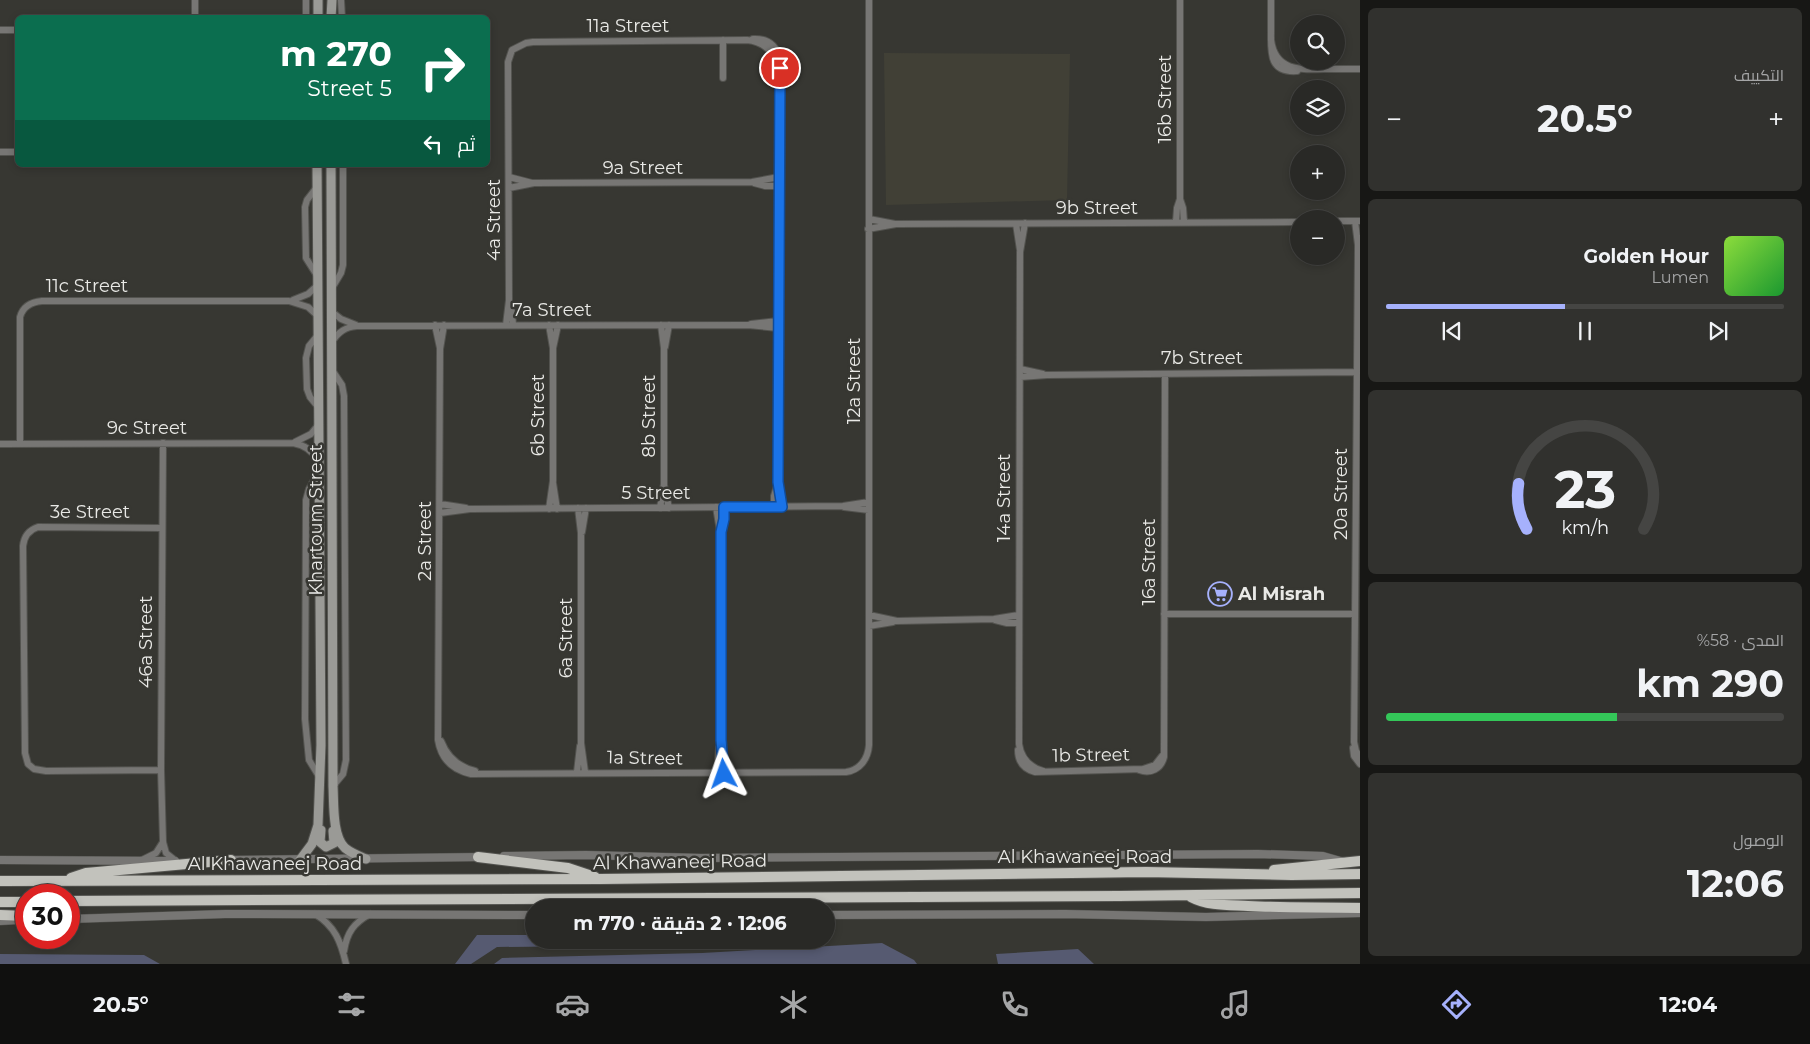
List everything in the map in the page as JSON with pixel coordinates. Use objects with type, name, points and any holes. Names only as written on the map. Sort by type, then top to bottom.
[{"type":"highway","points":[[478,857],[568,868],[600,879]]},
{"type":"highway","points":[[67,881],[86,873],[231,860]]},
{"type":"highway","points":[[1243,874],[1360,861]]},
{"type":"highway","name":"Al Khawaneej Road","points":[[0,881],[600,879],[1146,872],[1360,874]]},
{"type":"highway","name":"Al Khawaneej Road","points":[[80,901],[800,898],[1360,893]]},
{"type":"highway","points":[[1188,895],[1198,900],[1215,904],[1360,908]]},
{"type":"highway","points":[[790,899],[800,898]]},
{"type":"highway","points":[[0,902],[15,902]]},
{"type":"highway","points":[[0,915],[15,916]]},
{"type":"main road","points":[[318,0],[318,15]]},
{"type":"main road","points":[[332,0],[332,15]]},
{"type":"main road","points":[[318,167],[326,220],[331,233]]},
{"type":"main road","name":"Khartoum Street","points":[[300,860],[316,835],[319,813],[322,717],[318,167]]},
{"type":"main road","name":"Khartoum Street","points":[[331,167],[333,786],[336,830],[341,843],[349,851],[366,859]]},
{"type":"main road","points":[[320,540],[326,567],[333,571]]},
{"type":"main road","points":[[319,813],[322,824],[320,842],[326,847],[332,846],[334,840],[332,823],[335,814]]},
{"type":"street","points":[[195,0],[195,15]]},
{"type":"street","points":[[306,0],[306,15]]},
{"type":"street","points":[[342,0],[342,15]]},
{"type":"street","name":"12a Street","points":[[864,760],[869,746],[868,219],[870,0]]},
{"type":"street","name":"16b Street","points":[[1176,222],[1180,199],[1180,0]]},
{"type":"street","points":[[1271,0],[1271,40],[1280,64],[1288,71],[1360,69]]},
{"type":"street","points":[[0,30],[15,30]]},
{"type":"street","points":[[723,40],[723,78]]},
{"type":"street","name":"11a Street","points":[[512,50],[526,43],[533,42],[747,40],[762,44],[774,50],[779,72],[779,177]]},
{"type":"street","name":"4a Street","points":[[509,325],[506,312],[509,300],[508,62],[512,50]]},
{"type":"street","points":[[0,152],[15,152]]},
{"type":"street","points":[[332,289],[344,265],[343,167]]},
{"type":"street","name":"9a Street","points":[[509,177],[534,183]]},
{"type":"street","points":[[779,177],[778,482],[782,507]]},
{"type":"street","name":"9a Street","points":[[509,188],[534,183],[752,182],[779,177]]},
{"type":"street","name":"9a Street","points":[[752,182],[765,186],[779,186]]},
{"type":"street","name":"16b Street","points":[[1180,199],[1184,222]]},
{"type":"street","name":"9b Street","points":[[868,219],[896,224],[1290,222]]},
{"type":"street","name":"20a Street","points":[[1357,221],[1359,312],[1354,742],[1359,761]]},
{"type":"street","name":"9b Street","points":[[868,229],[896,224]]},
{"type":"street","name":"14a Street","points":[[1016,224],[1020,252],[1018,755],[1026,765]]},
{"type":"street","name":"14a Street","points":[[1020,252],[1025,224]]},
{"type":"street","name":"20a Street","points":[[1358,246],[1360,238]]},
{"type":"street","name":"11c Street","points":[[289,301],[308,294],[318,281]]},
{"type":"street","name":"11c Street","points":[[20,443],[20,317],[23,309],[31,303],[42,301],[289,301],[308,307],[318,316]]},
{"type":"street","name":"7a Street","points":[[332,312],[341,319],[357,326]]},
{"type":"street","name":"7a Street","points":[[332,342],[339,332],[357,326],[778,324]]},
{"type":"street","name":"2a Street","points":[[435,325],[440,349]]},
{"type":"street","name":"2a Street","points":[[444,325],[440,349],[438,740],[441,753],[454,764]]},
{"type":"street","name":"6b Street","points":[[548,325],[553,348]]},
{"type":"street","name":"6b Street","points":[[549,509],[553,481],[553,348],[558,325]]},
{"type":"street","name":"8b Street","points":[[661,325],[664,348],[664,484],[668,508]]},
{"type":"street","name":"8b Street","points":[[664,348],[669,325]]},
{"type":"street","name":"7b Street","points":[[1020,369],[1046,375]]},
{"type":"street","points":[[332,370],[342,386],[344,396],[346,750],[344,771],[333,786]]},
{"type":"street","name":"7b Street","points":[[1020,378],[1046,375],[1357,372]]},
{"type":"street","name":"16a Street","points":[[1156,766],[1164,760],[1165,374]]},
{"type":"street","points":[[293,442],[310,434],[319,424]]},
{"type":"street","points":[[293,442],[312,451],[319,467],[308,489],[306,500],[306,719],[309,760],[320,778]]},
{"type":"street","name":"9c Street","points":[[0,444],[293,442]]},
{"type":"street","name":"46a Street","points":[[163,443],[161,528],[161,770],[163,842]]},
{"type":"street","name":"6b Street","points":[[553,481],[557,509]]},
{"type":"street","points":[[774,507],[774,496],[778,482]]},
{"type":"street","name":"8b Street","points":[[660,508],[664,484]]},
{"type":"street","name":"5 Street","points":[[440,513],[470,509],[843,506],[869,502]]},
{"type":"street","name":"5 Street","points":[[440,504],[470,509]]},
{"type":"street","name":"5 Street","points":[[843,506],[869,510]]},
{"type":"street","points":[[716,507],[721,532],[721,774]]},
{"type":"street","points":[[721,532],[724,507]]},
{"type":"street","name":"6a Street","points":[[578,508],[581,533],[581,772]]},
{"type":"street","name":"6a Street","points":[[581,533],[586,508]]},
{"type":"street","name":"3e Street","points":[[161,528],[38,526],[33,528],[26,536],[24,556],[25,753],[28,764],[34,769],[46,771],[161,770]]},
{"type":"street","points":[[1164,614],[1355,614]]},
{"type":"street","points":[[869,615],[897,621]]},
{"type":"street","points":[[869,626],[897,621],[994,619],[1019,615]]},
{"type":"street","points":[[994,619],[1007,623],[1019,623]]},
{"type":"street","name":"1a Street","points":[[454,764],[465,773],[721,774],[846,772],[857,769],[864,760]]},
{"type":"street","name":"1b Street","points":[[1026,765],[1043,771],[1139,770],[1156,766]]},
{"type":"street","points":[[163,842],[166,853],[176,861]]},
{"type":"street","points":[[139,861],[156,853],[163,842]]},
{"type":"street","points":[[0,860],[300,860],[586,855],[778,858],[1258,854],[1323,856],[1345,862]]},
{"type":"street","points":[[835,915],[1065,914],[1206,917],[1360,913]]},
{"type":"street","points":[[80,919],[202,914],[525,915]]},
{"type":"street","points":[[315,914],[333,928],[346,964]]},
{"type":"street","points":[[343,952],[350,930],[359,921],[371,914]]},
{"type":"street","points":[[0,920],[15,920]]},
{"type":"shaded area","points":[[884,53],[1070,54],[1067,200],[886,205]]},
{"type":"shaded area","points":[[477,935],[525,935],[525,947],[497,947],[471,964],[455,964]]},
{"type":"shaded area","points":[[882,943],[914,960],[917,964],[494,964],[502,958],[702,953],[774,949],[835,949],[835,946]]},
{"type":"shaded area","points":[[1078,949],[1094,964],[998,964],[996,954]]},
{"type":"shaded area","points":[[0,954],[144,955],[160,964],[0,964]]},
{"type":"place","name":"Al Misrah","points":[[1220,594]]},
{"type":"route","points":[[724,774],[721,740],[721,532],[724,507],[782,507],[782,496],[778,482],[780,68]]}]
